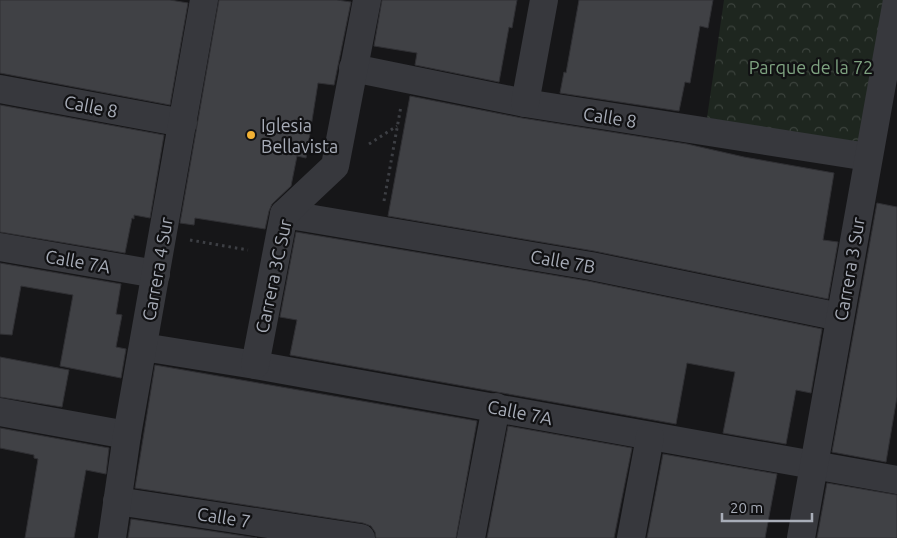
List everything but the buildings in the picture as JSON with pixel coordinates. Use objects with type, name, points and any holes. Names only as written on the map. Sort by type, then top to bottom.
[{"type":"street","name":"Carrera 4 Sur","points":[[112,538],[127,435],[204,0]]},
{"type":"street","name":"Carrera 3C Sur","points":[[255,365],[284,214],[334,166],[367,0]]},
{"type":"street","points":[[526,103],[544,0]]},
{"type":"street","name":"Carrera 3 Sur","points":[[801,538],[868,157],[887,106],[897,0]]},
{"type":"street","name":"Calle 8","points":[[353,68],[526,103],[868,157]]},
{"type":"street","name":"Calle 8","points":[[0,89],[183,123]]},
{"type":"street","name":"Calle 7B","points":[[284,214],[591,266],[840,317]]},
{"type":"street","name":"Calle 7A","points":[[0,247],[156,274]]},
{"type":"street","name":"Calle 7A","points":[[143,347],[496,407],[650,437],[814,464],[897,480]]},
{"type":"street","points":[[472,538],[496,407]]},
{"type":"street","points":[[0,412],[127,435]]},
{"type":"street","points":[[631,538],[650,437]]},
{"type":"street","name":"Calle 7","points":[[117,502],[361,538]]},
{"type":"path","points":[[379,230],[397,126],[408,79]]},
{"type":"path","points":[[163,236],[276,254]]},
{"type":"green space","name":"Parque de la 72","points":[[724,0],[890,0],[866,145],[707,118]]},
{"type":"place","name":"Iglesia Bellavista","points":[[251,135]]}]
